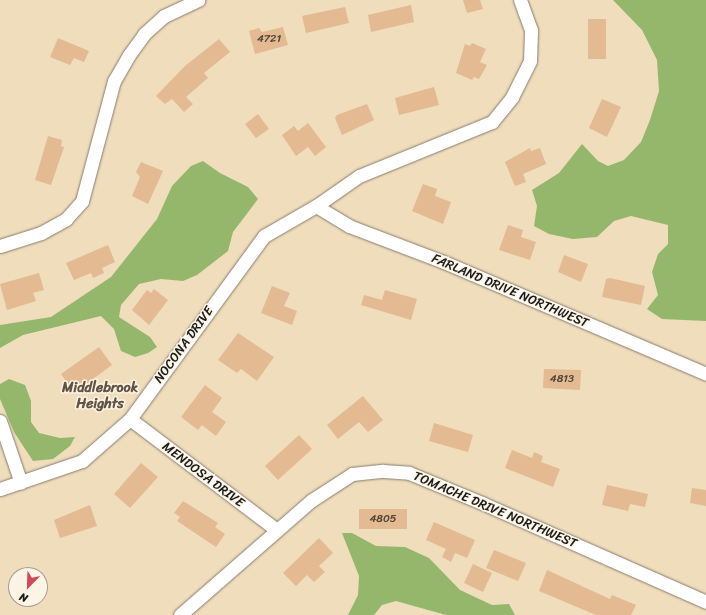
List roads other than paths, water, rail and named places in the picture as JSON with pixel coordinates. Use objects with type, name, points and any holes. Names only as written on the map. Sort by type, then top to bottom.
[{"type":"street","points":[[0,246],[54,226],[66,218],[82,201],[92,172],[114,82],[129,54],[144,34],[164,16],[198,0]]},
{"type":"street","name":"NOCONA DRIVE","points":[[0,489],[21,483],[82,460],[130,419],[264,236],[316,206],[359,176],[492,122],[512,97],[530,61],[531,30],[520,0]]},
{"type":"street","name":"FARLAND DRIVE NORTHWEST","points":[[316,206],[349,226],[444,262],[706,374]]},
{"type":"street","name":"MENDOSA DRIVE","points":[[130,419],[277,530]]},
{"type":"street","points":[[0,421],[21,483]]},
{"type":"street","name":"TOMACHE DRIVE NORTHWEST","points":[[180,615],[312,500],[352,474],[383,471],[409,473],[482,503],[706,602]]},
{"type":"district","name":"Middlebrook Heights","points":[[100,396]]}]
